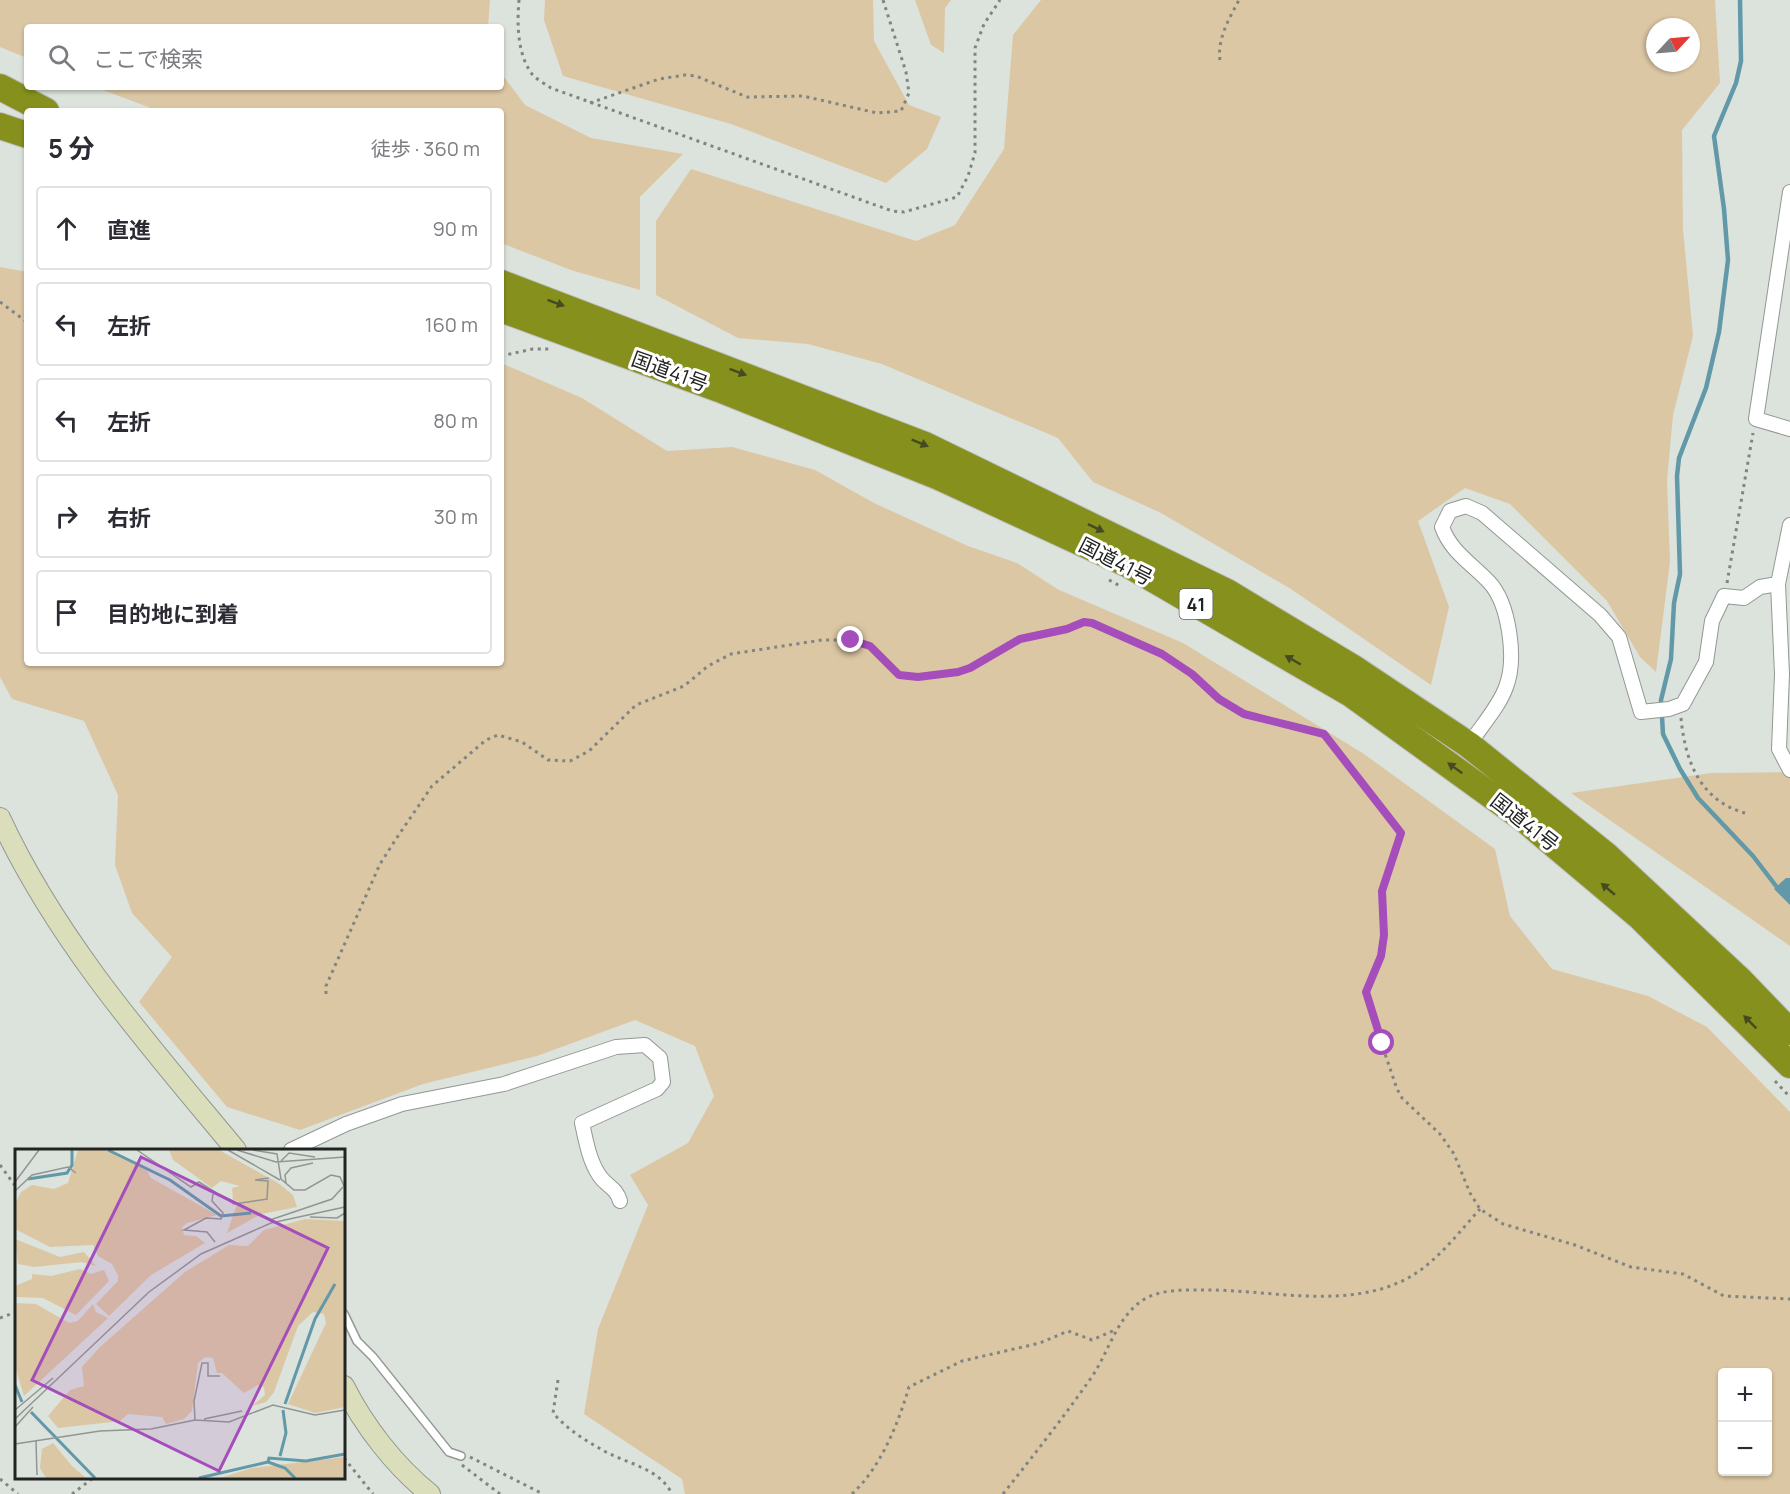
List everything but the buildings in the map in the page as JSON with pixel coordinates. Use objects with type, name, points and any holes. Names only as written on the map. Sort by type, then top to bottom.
[{"type":"highway","points":[[0,87],[40,108]]},
{"type":"highway","points":[[0,100],[24,109]]},
{"type":"highway","points":[[0,126],[24,134]]},
{"type":"highway","points":[[0,140],[24,146]]},
{"type":"highway","name":"国道41号","points":[[504,284],[925,445],[1227,592],[1355,669],[1469,745],[1607,856],[1740,980],[1785,1035],[1784,1071]]},
{"type":"highway","name":"国道41号","points":[[504,310],[719,389],[939,477],[1127,564],[1351,693],[1534,827],[1785,1035]]},
{"type":"street","points":[[1790,192],[1756,419],[1790,429]]},
{"type":"street","points":[[1469,745],[1506,687],[1511,660],[1506,614],[1499,596],[1489,582],[1448,542],[1442,527],[1450,511],[1466,506],[1482,513],[1600,615],[1618,637],[1641,712],[1676,706],[1706,662],[1712,621],[1724,596],[1744,598],[1760,586],[1778,584]]},
{"type":"street","points":[[1790,525],[1778,584],[1782,674],[1779,749],[1790,770]]},
{"type":"street","points":[[0,818],[16,852],[58,926],[126,1016],[235,1149]]},
{"type":"street","points":[[293,1149],[346,1124],[402,1104],[504,1084],[616,1047],[645,1045],[660,1058],[663,1082],[657,1089],[582,1123],[592,1162],[600,1178],[616,1190],[620,1201]]},
{"type":"street","points":[[345,1388],[353,1406],[382,1445],[416,1483],[430,1494]]},
{"type":"lane","points":[[345,1316],[357,1341],[373,1357],[449,1452],[461,1456]]},
{"type":"path","points":[[519,0],[518,17],[522,53],[532,74],[551,88],[892,211],[904,212],[957,197],[968,176],[975,153],[975,48],[984,24],[1000,0]]},
{"type":"path","points":[[590,103],[659,79],[685,75],[696,76],[747,97],[803,96],[877,113],[901,111],[909,93],[906,72],[883,0]]},
{"type":"path","points":[[1220,60],[1218,49],[1239,0]]},
{"type":"path","points":[[0,302],[24,320]]},
{"type":"path","points":[[504,355],[533,349],[558,350]]},
{"type":"path","points":[[1724,596],[1756,419]]},
{"type":"path","points":[[1103,577],[1131,591]]},
{"type":"path","points":[[326,994],[326,986],[380,864],[396,839],[432,786],[492,737],[498,735],[522,742],[548,760],[570,761],[589,752],[636,705],[684,686],[708,666],[731,654],[822,640],[851,640],[870,646],[899,675],[918,677],[958,672],[970,668],[1020,639],[1067,629],[1084,622],[1092,623],[1162,654],[1192,674],[1219,699],[1244,714],[1324,734],[1401,833],[1382,891],[1383,946],[1366,992],[1368,1004],[1397,1089],[1402,1098],[1440,1134],[1454,1154],[1470,1193],[1480,1209],[1503,1224],[1575,1245],[1630,1267],[1683,1275],[1724,1296],[1790,1299]]},
{"type":"path","points":[[1676,706],[1690,763],[1718,802],[1726,808],[1745,813]]},
{"type":"path","points":[[1784,1071],[1790,1097]]},
{"type":"path","points":[[0,1165],[15,1186]]},
{"type":"path","points":[[1003,1494],[1091,1378],[1117,1330],[1142,1301],[1173,1290],[1232,1289],[1352,1295],[1381,1290],[1410,1277],[1437,1256],[1480,1209]]},
{"type":"path","points":[[0,1318],[15,1312]]},
{"type":"path","points":[[852,1494],[865,1482],[883,1450],[903,1410],[909,1387],[962,1361],[1040,1343],[1068,1331],[1092,1340],[1117,1330]]},
{"type":"path","points":[[558,1380],[553,1413],[566,1428],[606,1452],[651,1472],[666,1483],[672,1494]]},
{"type":"path","points":[[500,1494],[461,1465],[461,1456],[473,1458],[543,1494]]},
{"type":"path","points":[[345,1459],[373,1494]]},
{"type":"path","points":[[0,1479],[18,1494]]},
{"type":"path","points":[[72,1494],[92,1479]]},
{"type":"shaded area","points":[[0,0],[490,0],[488,24],[24,24],[24,57],[0,47]]},
{"type":"shaded area","points":[[545,0],[873,0],[874,41],[909,105],[941,117],[927,149],[886,183],[731,124],[563,76],[544,20]]},
{"type":"shaded area","points":[[915,0],[951,0],[945,8],[944,53],[931,45]]},
{"type":"shaded area","points":[[1041,0],[1715,0],[1720,83],[1682,130],[1683,229],[1693,336],[1673,415],[1667,481],[1670,562],[1656,672],[1640,657],[1607,601],[1510,504],[1465,488],[1418,521],[1449,607],[1431,685],[1291,589],[1161,513],[1093,482],[1058,438],[882,364],[808,344],[738,338],[656,295],[656,221],[691,169],[916,241],[955,225],[1004,149],[1013,35]]},
{"type":"shaded area","points":[[504,77],[525,105],[591,138],[683,154],[640,197],[640,290],[571,270],[504,244],[504,108],[151,108],[103,90],[504,90]]},
{"type":"shaded area","points":[[0,267],[24,271],[24,666],[504,666],[504,364],[582,398],[667,451],[732,447],[815,470],[874,503],[968,546],[1017,563],[1059,590],[1183,643],[1364,754],[1495,849],[1510,916],[1552,969],[1648,996],[1707,1027],[1790,1112],[1790,1494],[685,1494],[682,1479],[584,1414],[598,1329],[648,1205],[630,1175],[688,1143],[714,1096],[695,1046],[635,1020],[537,1056],[423,1084],[300,1130],[227,1107],[139,1002],[172,957],[132,913],[115,865],[118,795],[84,721],[12,699],[0,677]]},
{"type":"shaded area","points":[[1790,772],[1790,946],[1571,793],[1711,773]]},
{"type":"water","points":[[1786,878],[1790,878],[1790,905],[1774,889]]},
{"type":"waterway","points":[[1740,0],[1741,61],[1736,83],[1714,136],[1728,260],[1719,332],[1706,388],[1679,458],[1677,476],[1680,574],[1674,603],[1671,659],[1661,700],[1663,734],[1680,769],[1698,798],[1753,856],[1776,886]]},
{"type":"route","points":[[851,640],[870,646],[899,675],[918,677],[958,672],[970,668],[1020,639],[1067,629],[1084,622],[1092,623],[1162,654],[1192,674],[1219,699],[1244,714],[1324,734],[1401,833],[1387,869],[1382,891],[1384,935],[1381,956],[1366,992],[1382,1043]]}]
